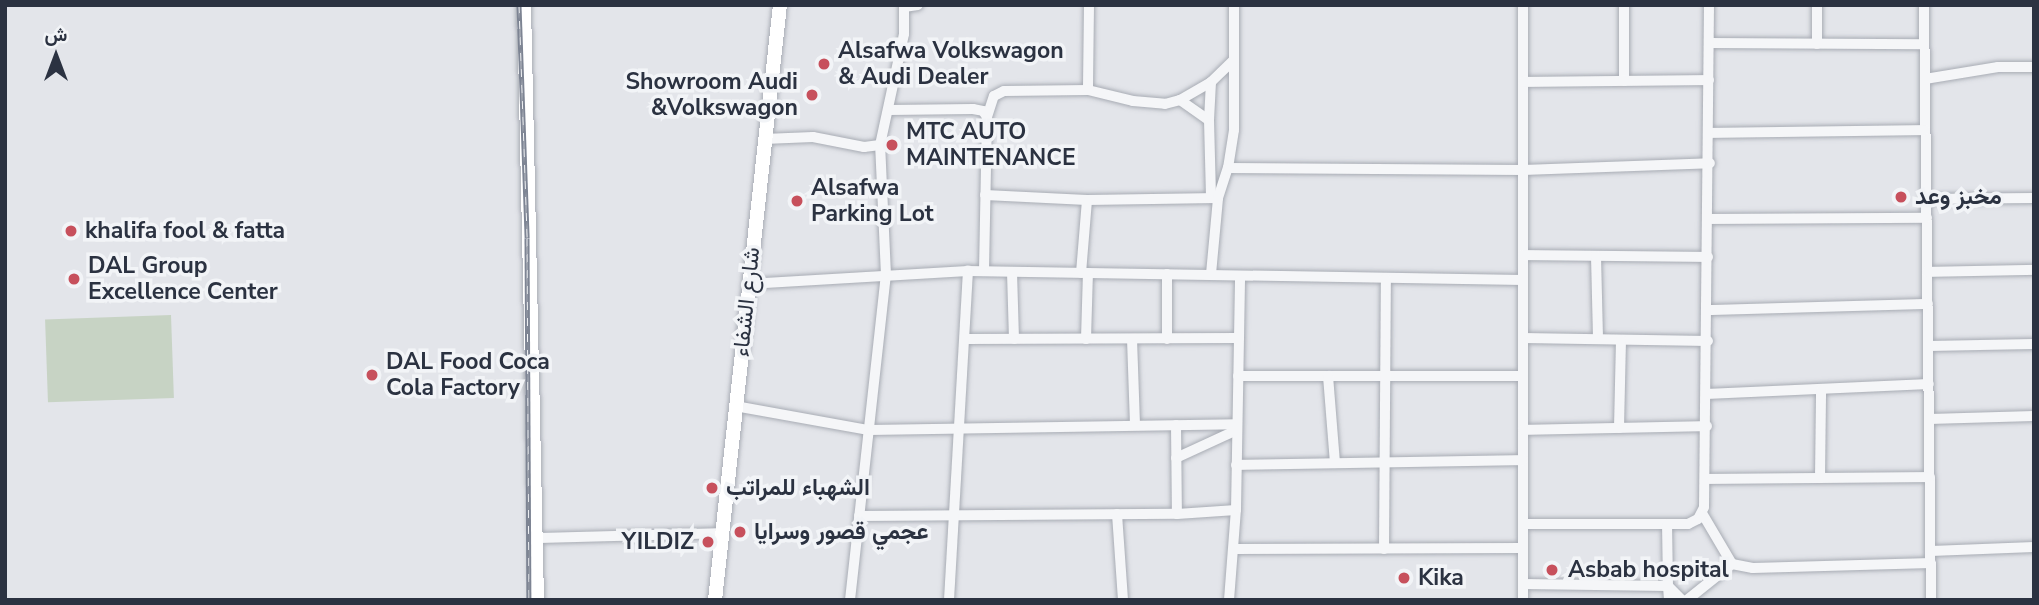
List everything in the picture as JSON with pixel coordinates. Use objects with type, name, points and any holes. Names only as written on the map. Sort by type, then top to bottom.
[{"type":"street","points":[[524,5],[537,600]]},
{"type":"street","name":"شارع الشفاء","points":[[715,600],[780,5]]},
{"type":"street","points":[[850,600],[886,275],[880,145],[890,110],[904,34],[904,6],[918,5]]},
{"type":"street","points":[[1088,90],[1089,5]]},
{"type":"street","points":[[1215,198],[1228,169],[1234,130],[1234,5]]},
{"type":"street","points":[[1523,5],[1523,600]]},
{"type":"street","points":[[1624,5],[1624,81]]},
{"type":"street","points":[[1709,5],[1707,426],[1702,513],[1732,564]]},
{"type":"street","points":[[1816,5],[1816,44]]},
{"type":"street","points":[[1924,5],[1931,600]]},
{"type":"street","points":[[1709,43],[1924,44]]},
{"type":"street","points":[[984,271],[987,117],[994,96],[1004,91],[1088,90],[1152,104],[1180,100],[1212,82],[1233,61]]},
{"type":"street","points":[[1925,79],[1984,68],[2034,67]]},
{"type":"street","points":[[1523,82],[1709,80]]},
{"type":"street","points":[[1211,274],[1215,198],[1209,120],[1212,82]]},
{"type":"street","points":[[1180,100],[1209,120]]},
{"type":"street","points":[[890,110],[973,109],[984,111],[987,117]]},
{"type":"street","points":[[1709,133],[1926,130]]},
{"type":"street","points":[[764,139],[813,137],[864,147],[880,145]]},
{"type":"street","points":[[1228,169],[1523,170],[1710,163]]},
{"type":"street","points":[[985,195],[1087,200],[1215,198]]},
{"type":"street","points":[[1926,199],[2034,198]]},
{"type":"street","points":[[1086,339],[1084,273],[1087,200]]},
{"type":"street","points":[[1709,219],[1927,218]]},
{"type":"street","points":[[1523,255],[1708,257]]},
{"type":"street","points":[[1596,256],[1598,339]]},
{"type":"street","points":[[1927,272],[2034,270]]},
{"type":"street","points":[[748,284],[968,271],[1211,274],[1240,278],[1523,280]]},
{"type":"street","points":[[949,600],[968,271]]},
{"type":"street","points":[[1012,272],[1014,339]]},
{"type":"street","points":[[1167,274],[1167,339]]},
{"type":"street","points":[[1228,600],[1236,510],[1240,278]]},
{"type":"street","points":[[1384,549],[1386,279]]},
{"type":"street","points":[[1708,310],[1928,303]]},
{"type":"street","points":[[965,339],[1239,338]]},
{"type":"street","points":[[1523,338],[1708,341]]},
{"type":"street","points":[[1132,339],[1135,425]]},
{"type":"street","points":[[1619,428],[1621,340]]},
{"type":"street","points":[[1929,346],[2034,344]]},
{"type":"street","points":[[1238,376],[1523,376]]},
{"type":"street","points":[[1328,376],[1335,463]]},
{"type":"street","points":[[1706,394],[1929,384]]},
{"type":"street","points":[[1820,478],[1821,390]]},
{"type":"street","points":[[735,406],[869,430],[1135,425],[1237,427]]},
{"type":"street","points":[[1929,419],[2034,416]]},
{"type":"street","points":[[1176,425],[1177,514]]},
{"type":"street","points":[[1523,430],[1707,426]]},
{"type":"street","points":[[1176,458],[1237,427]]},
{"type":"street","points":[[1236,465],[1523,460]]},
{"type":"street","points":[[1706,479],[1930,477]]},
{"type":"street","points":[[859,516],[1177,514],[1236,510]]},
{"type":"street","points":[[1523,524],[1688,524],[1702,513]]},
{"type":"street","points":[[1117,514],[1123,600]]},
{"type":"street","points":[[1667,524],[1669,600]]},
{"type":"street","points":[[535,538],[722,533]]},
{"type":"street","points":[[1931,551],[2034,547]]},
{"type":"street","points":[[1234,549],[1523,548]]},
{"type":"street","points":[[1523,584],[1668,586],[1685,600],[1732,564],[1753,568],[1931,563]]},
{"type":"green space","points":[[171,315],[174,398],[48,402],[45,319]]},
{"type":"railway","points":[[519,5],[527,238],[529,600]]},
{"type":"place","name":"Alsafwa Volkswagon & Audi Dealer","points":[[824,64]]},
{"type":"place","name":"Showroom Audi &Volkswagon","points":[[812,95]]},
{"type":"place","name":"MTC AUTO MAINTENANCE","points":[[892,145]]},
{"type":"place","name":"مخبز وعد","points":[[1901,197]]},
{"type":"place","name":"Alsafwa Parking Lot","points":[[797,201]]},
{"type":"place","name":"khalifa fool & fatta","points":[[71,231]]},
{"type":"place","name":"DAL Group Excellence Center","points":[[74,279]]},
{"type":"place","name":"DAL Food Coca Cola Factory","points":[[372,375]]},
{"type":"place","name":"الشهباء للمراتب","points":[[712,488]]},
{"type":"place","name":"عجمي قصور وسرايا","points":[[740,532]]},
{"type":"place","name":"YILDIZ","points":[[708,542]]},
{"type":"place","name":"Asbab hospital","points":[[1552,570]]},
{"type":"place","name":"Kika","points":[[1404,578]]}]
